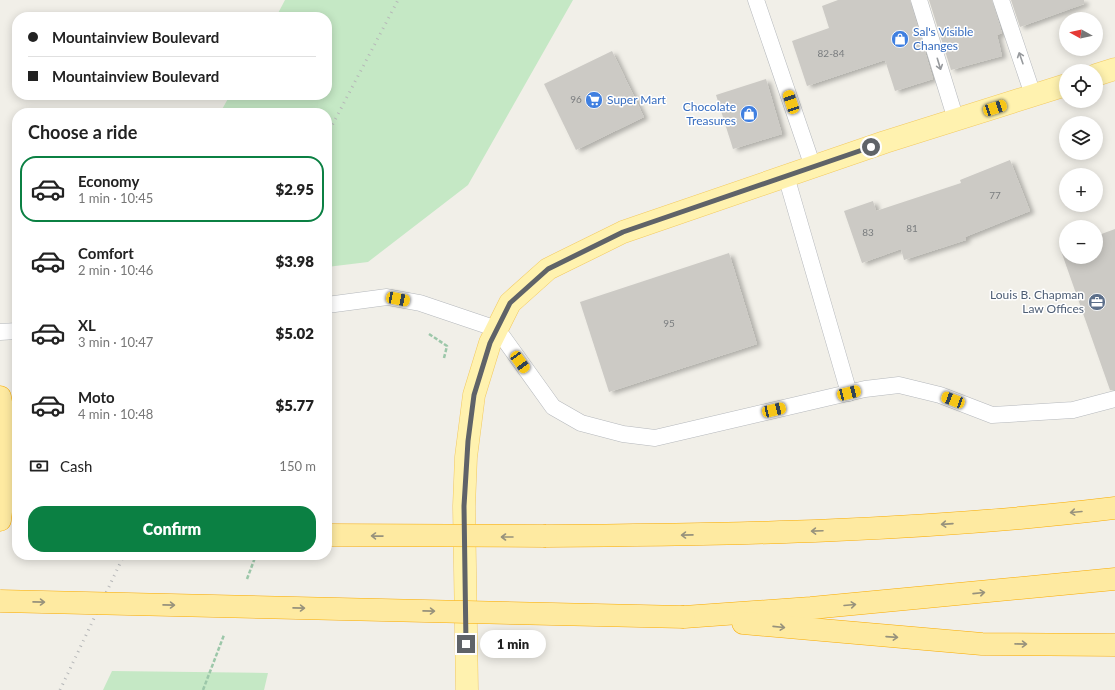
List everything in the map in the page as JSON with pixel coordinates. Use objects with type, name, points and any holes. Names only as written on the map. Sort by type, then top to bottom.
[{"type":"highway","points":[[0,397],[4,417],[6,468],[0,520]]},
{"type":"highway","points":[[332,535],[447,537],[743,534],[855,530],[970,522],[1115,508]]},
{"type":"highway","points":[[0,527],[12,528]]},
{"type":"highway","points":[[684,617],[811,608],[1115,579]]},
{"type":"highway","points":[[0,601],[684,617],[811,630],[982,644],[1115,645]]},
{"type":"main road","points":[[1103,73],[1115,69]]},
{"type":"main road","points":[[467,690],[464,506],[466,457],[474,395],[490,343],[510,303],[548,269],[623,232],[786,176],[1059,87]]},
{"type":"lane","points":[[756,0],[814,167]]},
{"type":"lane","points":[[920,0],[956,120]]},
{"type":"lane","points":[[1001,0],[1033,95]]},
{"type":"lane","points":[[786,176],[849,393]]},
{"type":"lane","points":[[332,304],[387,297],[420,303],[497,329],[553,407],[581,423],[623,434],[655,438],[865,389],[899,385],[940,395],[992,416],[1073,410],[1115,399]]},
{"type":"lane","points":[[0,332],[12,331]]},
{"type":"path","points":[[424,332],[447,346],[444,358]]},
{"type":"green space","points":[[285,0],[573,0],[468,185],[368,262],[332,266],[332,108],[223,108],[227,100],[332,100],[332,12],[279,12]]},
{"type":"green space","points":[[112,671],[268,673],[264,690],[103,690]]},
{"type":"building","points":[[838,0],[910,0],[933,79],[895,91],[885,60],[807,86],[792,41],[829,28],[822,6]]},
{"type":"building","points":[[929,0],[992,0],[1002,33],[997,35],[1002,56],[951,70]]},
{"type":"building","points":[[1011,0],[1084,0],[1084,4],[1020,27]]},
{"type":"building","name":"Super Mart","points":[[612,51],[644,117],[576,150],[544,84]]},
{"type":"building","name":"Chocolate Treasures","points":[[766,79],[782,134],[733,149],[716,95]]},
{"type":"building","points":[[1010,160],[1030,211],[965,237],[966,240],[904,260],[901,249],[862,263],[844,211],[873,201],[876,211],[961,183],[960,180]]},
{"type":"building","name":"Louis B. Chapman Law Offices","points":[[1115,229],[1115,390],[1110,390],[1066,264],[1103,264],[1103,233]]},
{"type":"building","points":[[729,253],[757,344],[609,392],[580,302]]},
{"type":"railway","points":[[332,125],[398,0]]},
{"type":"railway","points":[[60,690],[122,560]]},
{"type":"place","name":"Sal's Visible Changes","points":[[900,39]]},
{"type":"place","name":"Super Mart","points":[[594,100]]},
{"type":"place","name":"Chocolate Treasures","points":[[749,114]]},
{"type":"place","name":"Louis B. Chapman Law Offices","points":[[1097,302]]},
{"type":"route","points":[[466,644],[464,506],[468,441],[474,395],[490,343],[510,303],[548,269],[623,232],[871,147]]}]
